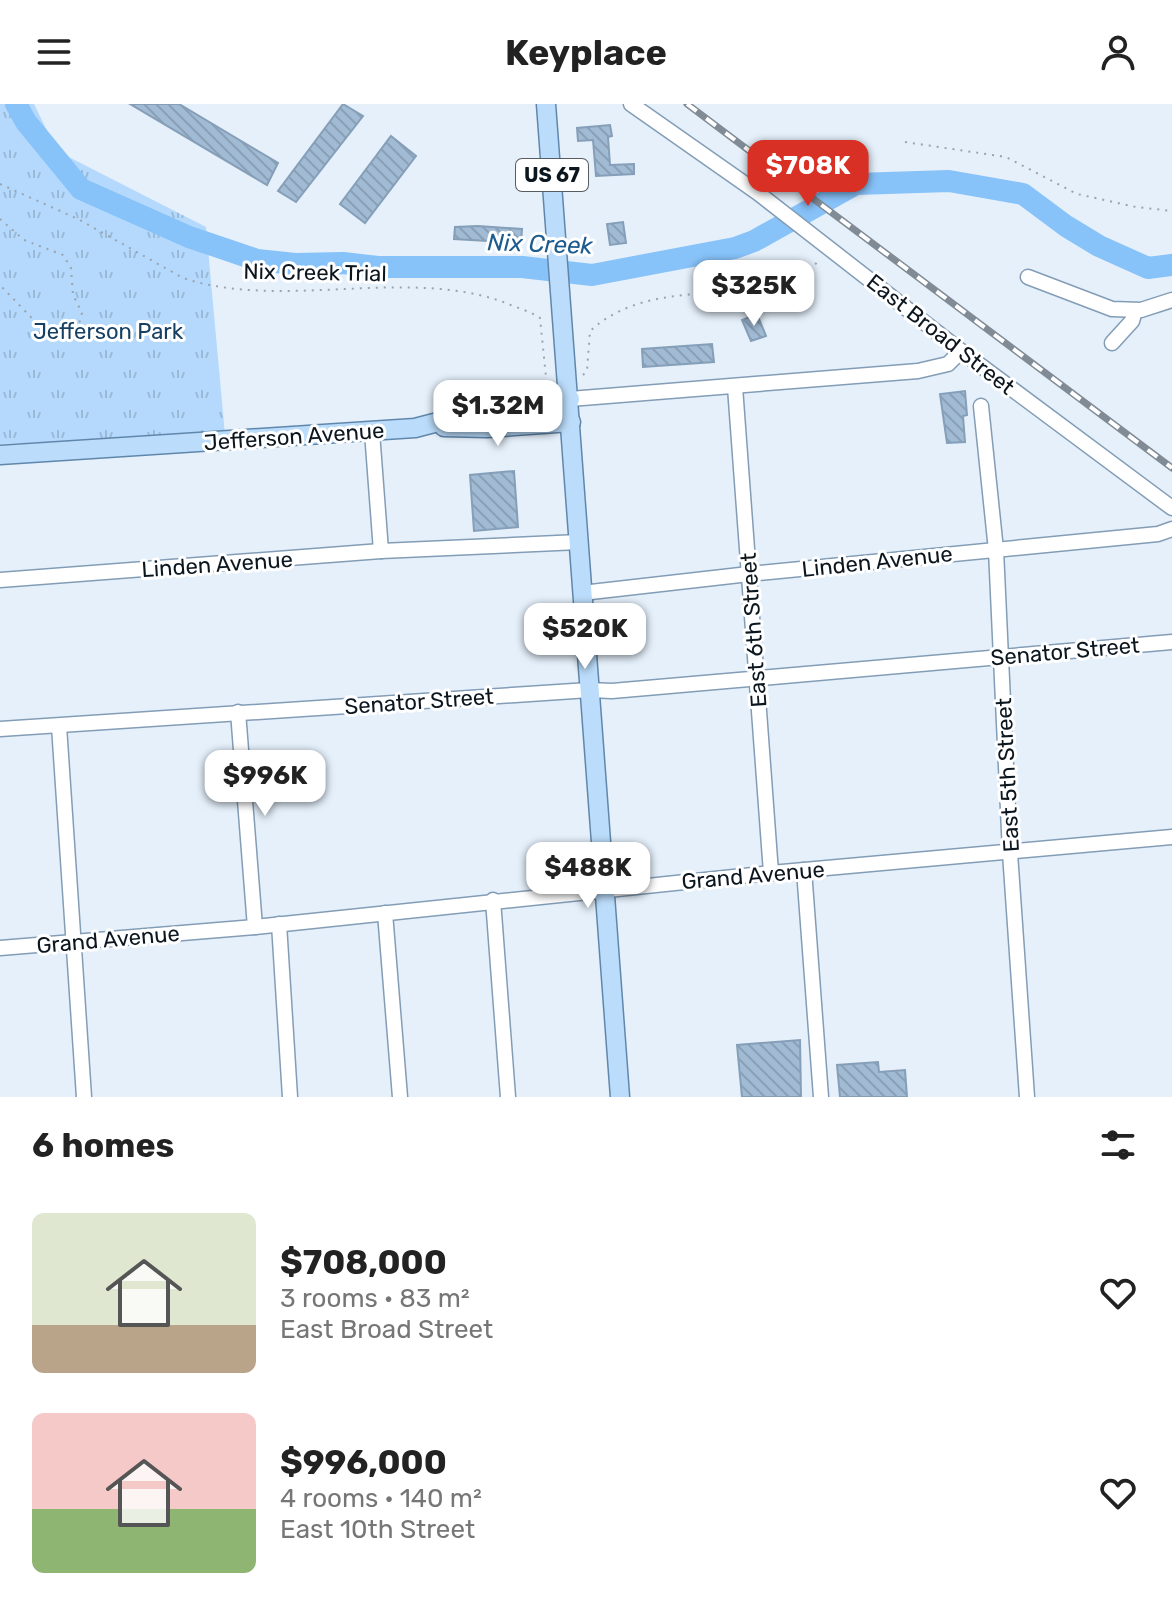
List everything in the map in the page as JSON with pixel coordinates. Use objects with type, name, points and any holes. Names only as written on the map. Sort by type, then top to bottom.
[{"type":"main road","name":"US 67","points":[[546,104],[620,1097]]},
{"type":"main road","name":"Jefferson Avenue","points":[[0,455],[425,427],[503,405],[570,399]]},
{"type":"main road","points":[[425,427],[471,428],[571,422]]},
{"type":"street","name":"East Broad Street","points":[[631,104],[758,193],[961,351],[1172,508]]},
{"type":"street","points":[[1028,277],[1112,309],[1135,311],[1172,300]]},
{"type":"street","points":[[1112,343],[1132,321],[1135,311]]},
{"type":"street","name":"Jefferson Avenue","points":[[570,399],[918,371],[948,364],[961,351]]},
{"type":"street","name":"East 6th Street","points":[[735,387],[771,873]]},
{"type":"street","name":"East 5th Street","points":[[981,406],[996,550],[1010,853],[1027,1097]]},
{"type":"street","points":[[372,432],[381,551]]},
{"type":"street","name":"Linden Avenue","points":[[582,593],[1158,534],[1172,529]]},
{"type":"street","name":"Linden Avenue","points":[[0,580],[381,551],[579,542]]},
{"type":"street","name":"Senator Street","points":[[0,729],[589,690],[612,691],[1172,642]]},
{"type":"street","points":[[238,712],[255,927]]},
{"type":"street","points":[[59,726],[84,1097]]},
{"type":"street","name":"Grand Avenue","points":[[0,948],[255,927],[605,889],[1172,837]]},
{"type":"street","points":[[804,870],[821,1097]]},
{"type":"street","points":[[493,900],[508,1097]]},
{"type":"street","points":[[385,913],[400,1097]]},
{"type":"street","points":[[279,924],[290,1097]]},
{"type":"path","points":[[905,142],[1006,157],[1077,194],[1136,207],[1172,211]]},
{"type":"path","name":"Nix Creek Trial","points":[[0,184],[78,219],[195,282],[263,291],[423,290],[471,293],[491,298],[540,318],[546,379]]},
{"type":"path","points":[[0,219],[24,240],[63,255],[71,268],[73,295],[82,313],[79,324],[52,339],[0,285]]},
{"type":"path","points":[[581,375],[587,371],[590,331],[626,308],[687,296],[787,286],[801,280],[820,259]]},
{"type":"green space","name":"Jefferson Park","points":[[0,104],[34,104],[57,151],[206,227],[225,435],[0,444]]},
{"type":"building","points":[[130,104],[179,104],[278,163],[267,185]]},
{"type":"building","points":[[343,104],[363,116],[296,202],[278,191]]},
{"type":"building","points":[[610,125],[610,165],[634,164],[634,174],[596,176],[593,140],[578,141],[577,128]]},
{"type":"building","points":[[391,136],[416,156],[365,223],[340,204]]},
{"type":"building","points":[[623,222],[626,243],[610,245],[607,224]]},
{"type":"building","points":[[455,227],[522,229],[521,243],[454,239]]},
{"type":"building","points":[[757,314],[766,336],[751,341],[742,320]]},
{"type":"building","points":[[712,344],[714,362],[643,367],[642,349]]},
{"type":"building","points":[[965,391],[965,442],[947,443],[940,394]]},
{"type":"building","points":[[514,471],[518,527],[474,531],[470,475]]},
{"type":"building","points":[[800,1040],[801,1097],[742,1097],[737,1045]]},
{"type":"building","points":[[878,1062],[879,1072],[905,1070],[907,1097],[840,1097],[837,1065]]},
{"type":"waterway","name":"Nix Creek","points":[[16,104],[26,122],[81,189],[189,237],[257,260],[378,267],[522,267],[592,275],[735,248],[754,241],[856,184],[949,181],[1023,194],[1099,246],[1148,268],[1172,265]]},
{"type":"railway","points":[[687,104],[1172,468]]}]
